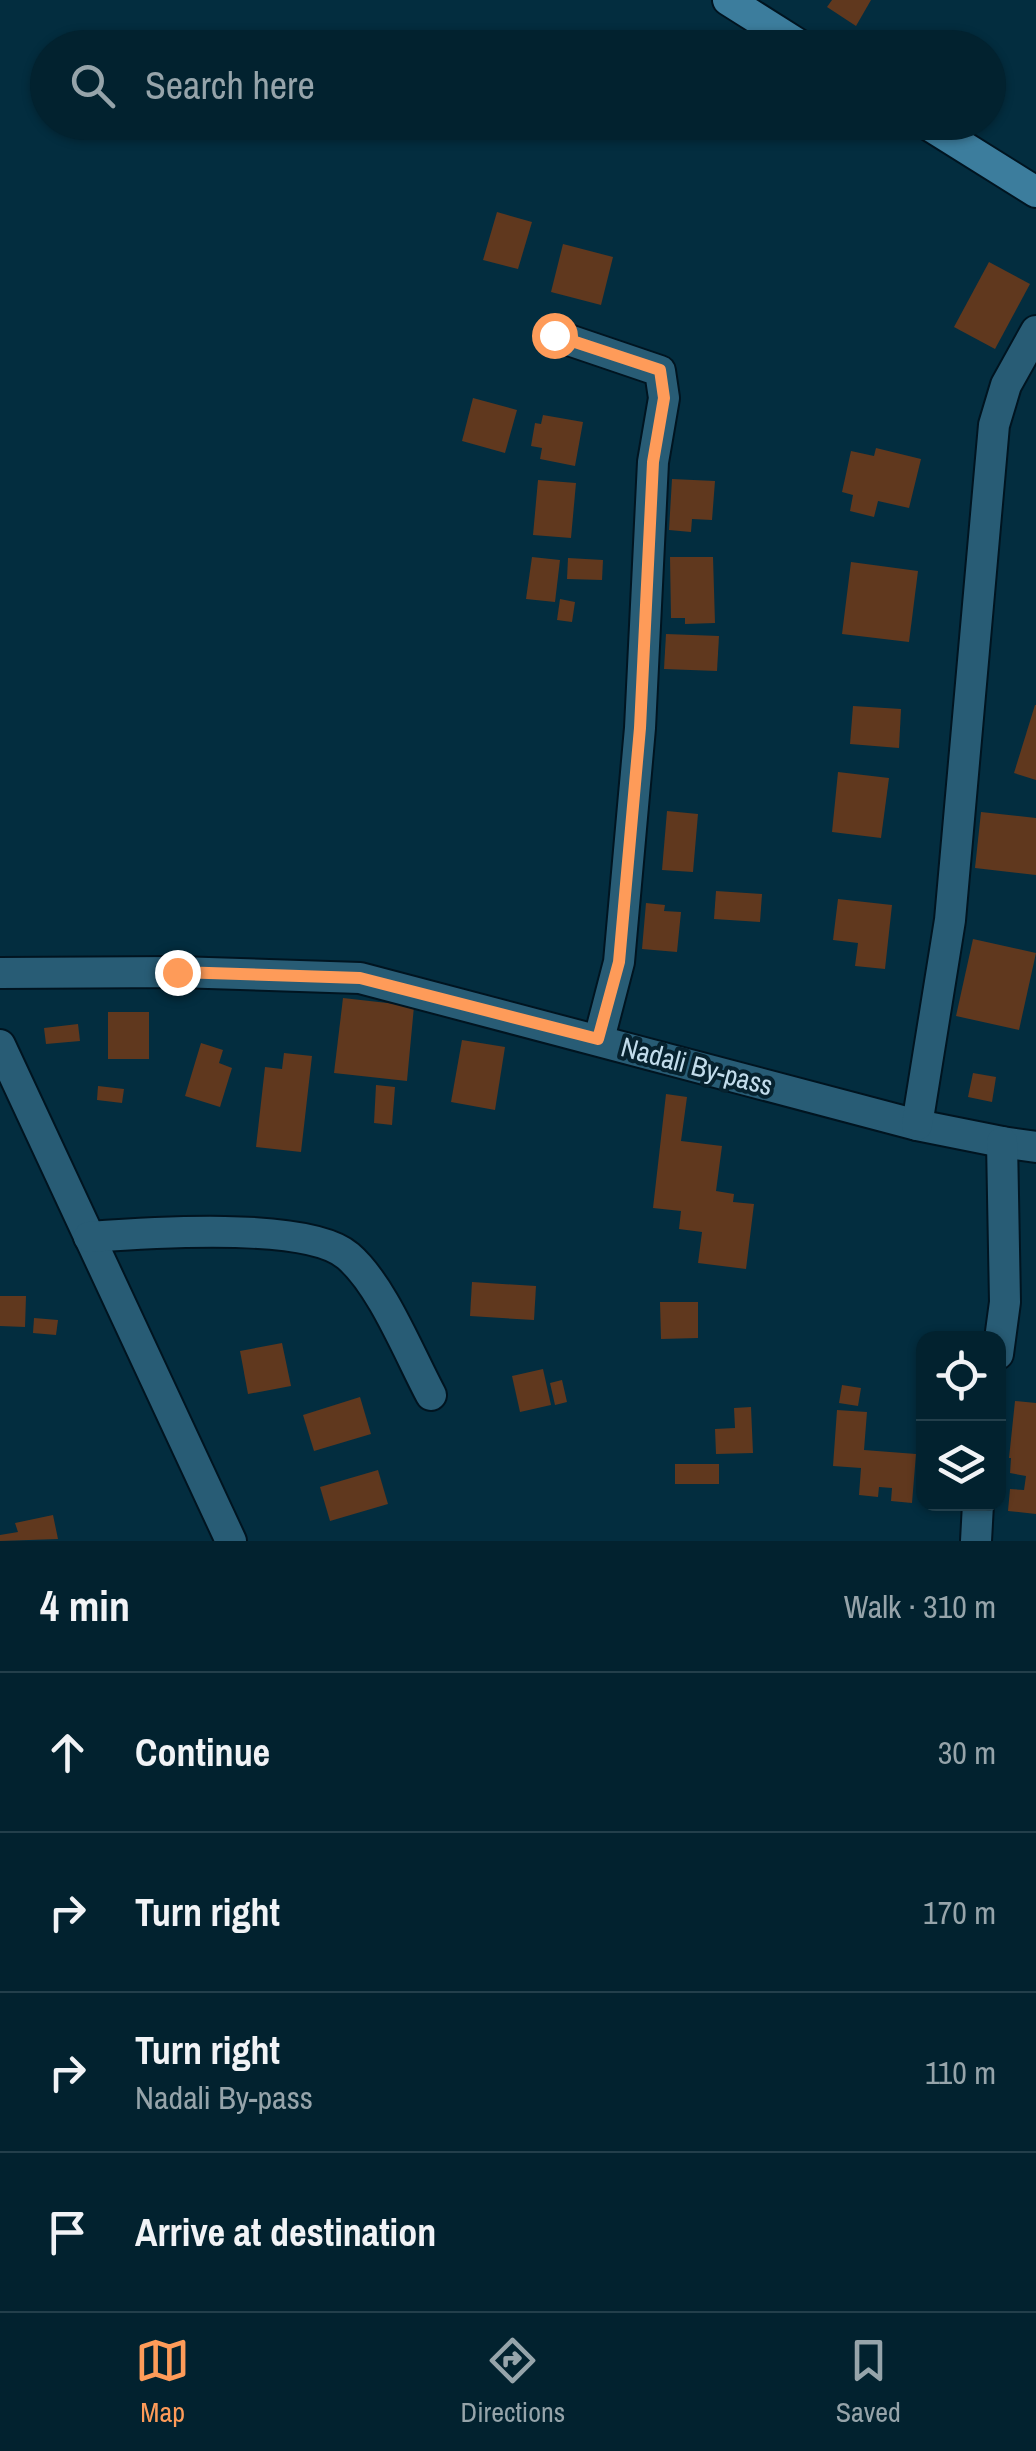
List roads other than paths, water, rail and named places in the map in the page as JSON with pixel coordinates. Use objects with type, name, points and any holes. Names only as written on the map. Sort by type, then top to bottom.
[{"type":"main road","points":[[728,0],[776,30]]},
{"type":"main road","points":[[953,140],[1036,192]]},
{"type":"street","points":[[917,1125],[950,920],[994,425],[1006,385],[1036,331]]},
{"type":"street","points":[[554,335],[660,370],[664,398],[653,462],[640,728],[619,962],[598,1039]]},
{"type":"street","name":"Nadali By-pass","points":[[0,973],[177,972],[360,978],[917,1125],[1036,1147]]},
{"type":"street","points":[[0,1045],[231,1541]]},
{"type":"street","points":[[1001,1331],[1004,1302],[1002,1142]]},
{"type":"street","points":[[90,1237],[223,1232],[317,1240],[344,1252],[360,1267],[382,1301],[430,1395]]},
{"type":"street","points":[[976,1541],[978,1511]]}]
